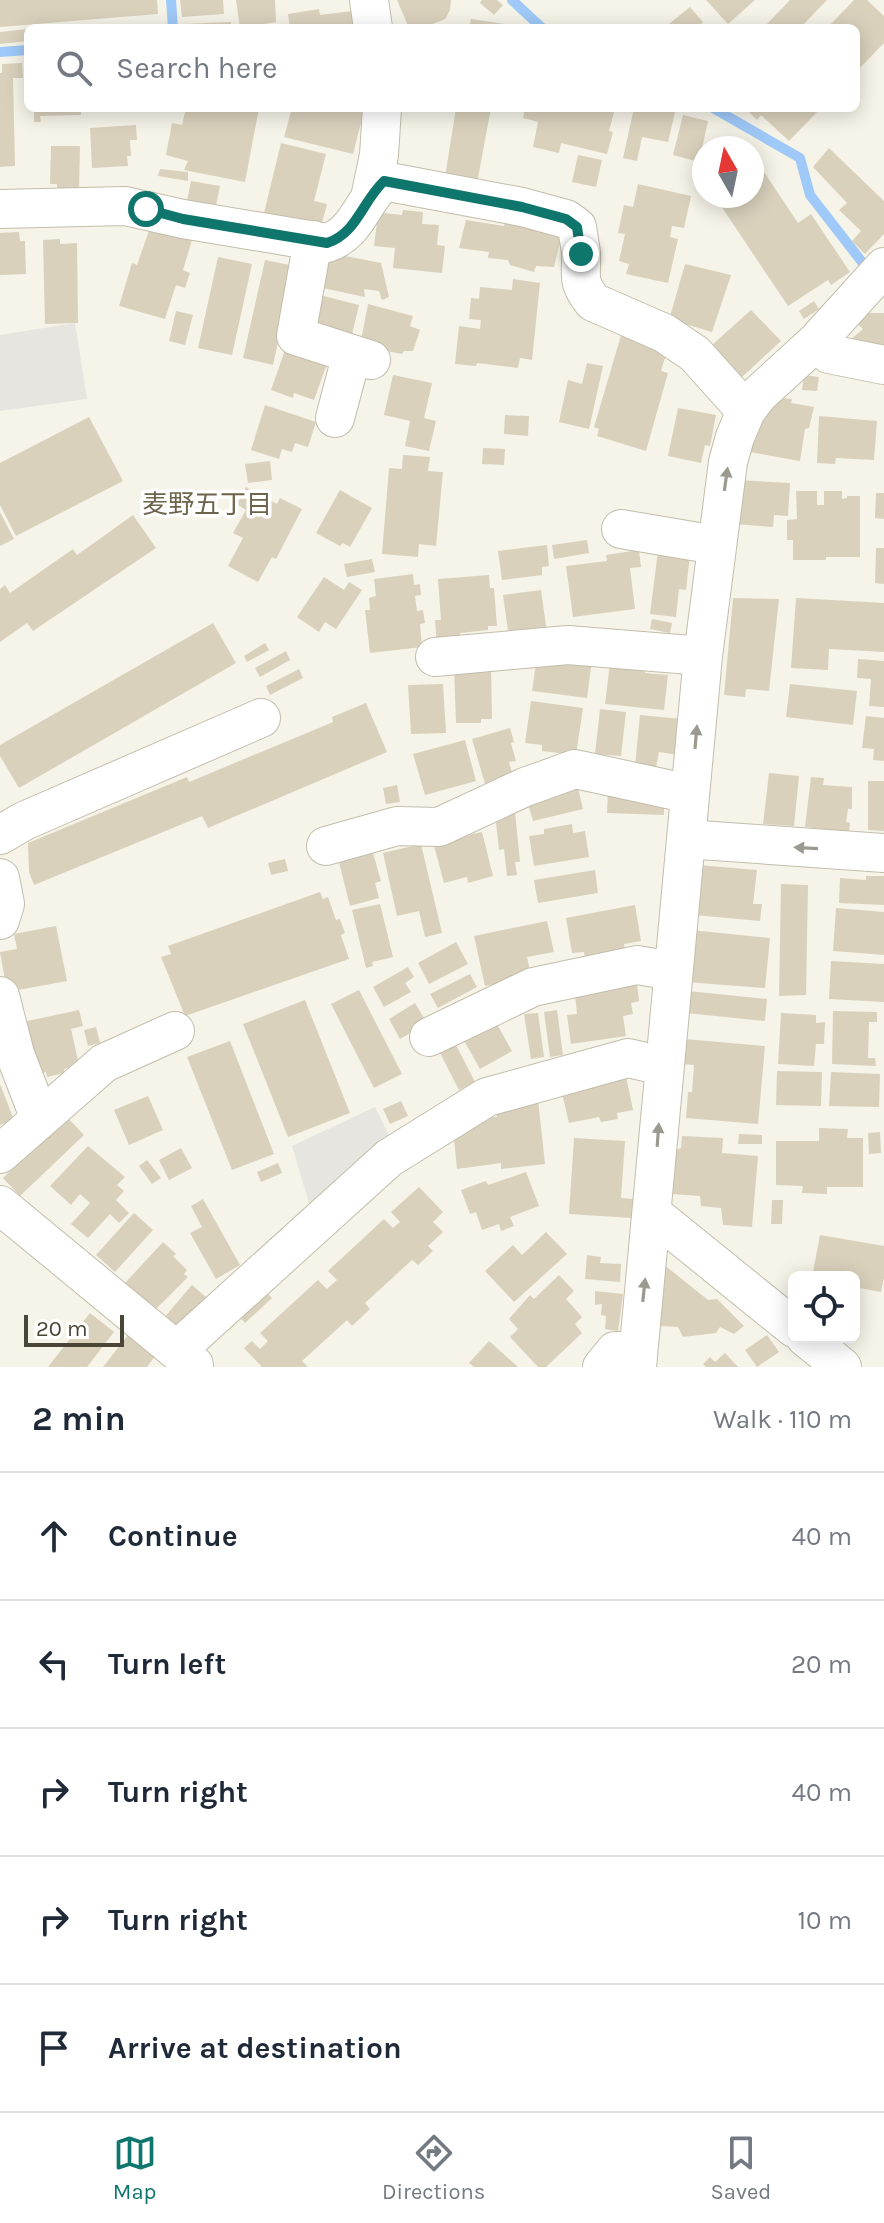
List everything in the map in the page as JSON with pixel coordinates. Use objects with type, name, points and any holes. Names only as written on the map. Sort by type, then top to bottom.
[{"type":"street","points":[[369,0],[372,24]]},
{"type":"street","points":[[0,209],[125,206],[327,243],[352,227],[371,193],[379,155],[382,112]]},
{"type":"street","points":[[371,193],[384,181],[522,207],[566,219],[577,227],[581,254],[579,274],[585,292],[593,302],[664,333],[695,354],[746,411]]},
{"type":"street","points":[[313,240],[296,336],[361,357],[335,418]]},
{"type":"street","points":[[602,1367],[615,1351],[637,1359],[703,656],[728,462],[746,411],[758,395],[817,341],[884,267]]},
{"type":"street","points":[[817,341],[829,354],[884,365]]},
{"type":"street","points":[[621,529],[716,545]]},
{"type":"street","points":[[435,657],[568,645],[703,656]]},
{"type":"street","points":[[0,835],[24,821],[261,718]]},
{"type":"street","points":[[326,846],[397,826],[439,827],[525,787],[575,769],[690,794]]},
{"type":"street","points":[[686,839],[884,853]]},
{"type":"street","points":[[0,878],[5,904],[0,920]]},
{"type":"street","points":[[429,1037],[533,987],[637,965],[673,971]]},
{"type":"street","points":[[0,996],[15,1054],[40,1119]]},
{"type":"street","points":[[0,1154],[104,1063],[175,1031]]},
{"type":"street","points":[[0,1205],[187,1359],[389,1158],[487,1097],[628,1058],[663,1066]]},
{"type":"street","points":[[652,1213],[788,1323]]},
{"type":"street","points":[[812,1343],[842,1367]]},
{"type":"shaded area","points":[[75,323],[87,399],[0,411],[0,335]]},
{"type":"shaded area","points":[[375,1107],[391,1139],[309,1203],[292,1146]]},
{"type":"building","points":[[0,0],[157,0],[158,14],[0,27]]},
{"type":"building","points":[[180,0],[223,0],[224,14],[182,17]]},
{"type":"building","points":[[236,0],[275,0],[276,22],[239,24]]},
{"type":"building","points":[[397,0],[451,0],[445,19],[433,24],[407,24]]},
{"type":"building","points":[[482,0],[497,0],[503,5],[494,15],[480,3]]},
{"type":"building","points":[[706,0],[755,0],[728,24]]},
{"type":"building","points":[[790,0],[827,0],[804,24],[767,24]]},
{"type":"building","points":[[854,0],[867,0],[884,16],[884,43],[860,68],[860,24],[831,24]]},
{"type":"building","points":[[690,7],[703,22],[701,24],[669,24]]},
{"type":"building","points":[[319,9],[320,15],[352,11],[354,24],[289,24],[288,14]]},
{"type":"building","points":[[471,19],[505,24],[470,24]]},
{"type":"building","points":[[231,22],[231,24],[182,24]]},
{"type":"building","points":[[24,29],[24,41],[0,44],[0,32]]},
{"type":"building","points":[[22,63],[23,78],[13,78],[15,166],[0,167],[0,73],[2,64]]},
{"type":"building","points":[[34,112],[81,112],[81,115],[40,116],[41,122],[34,122]]},
{"type":"building","points":[[185,112],[258,112],[245,182],[184,170],[188,161],[166,155],[172,123],[182,125]]},
{"type":"building","points":[[291,112],[364,112],[353,154],[284,137]]},
{"type":"building","points":[[455,112],[490,112],[477,183],[445,177]]},
{"type":"building","points":[[524,112],[614,112],[607,154],[561,143],[559,153],[533,147],[538,122],[523,118]]},
{"type":"building","points":[[633,112],[675,112],[668,142],[642,137],[637,161],[623,158]]},
{"type":"building","points":[[749,112],[817,112],[789,141],[761,115],[757,120]]},
{"type":"building","points":[[683,115],[708,121],[705,136],[692,136],[692,160],[673,155]]},
{"type":"building","points":[[136,125],[137,140],[130,140],[128,166],[92,168],[90,128]]},
{"type":"building","points":[[281,143],[326,154],[314,201],[327,204],[321,227],[263,217]]},
{"type":"building","points":[[51,146],[80,146],[79,189],[57,188],[57,184],[50,184]]},
{"type":"building","points":[[829,148],[884,201],[884,234],[865,254],[852,241],[861,231],[839,210],[847,203],[813,167]]},
{"type":"building","points":[[578,155],[602,160],[596,187],[572,182]]},
{"type":"building","points":[[160,169],[188,172],[188,181],[158,176]]},
{"type":"building","points":[[764,172],[798,223],[811,214],[850,272],[831,285],[828,280],[788,306],[722,208],[764,208]]},
{"type":"building","points":[[191,181],[220,186],[214,215],[186,206]]},
{"type":"building","points":[[638,184],[691,196],[684,228],[672,226],[670,237],[678,239],[668,283],[626,274],[629,264],[619,261],[625,234],[618,233],[624,205],[633,207]]},
{"type":"building","points":[[403,210],[423,212],[422,224],[439,225],[437,245],[445,246],[442,273],[393,268],[395,248],[374,246],[375,212],[402,215]]},
{"type":"building","points":[[506,219],[549,229],[546,234],[561,238],[554,267],[536,266],[534,272],[510,265],[508,260],[488,258],[489,252],[459,248],[466,220],[504,226]]},
{"type":"building","points":[[151,225],[192,240],[183,270],[190,273],[185,288],[176,285],[165,319],[119,306],[132,263],[137,265]]},
{"type":"building","points":[[19,232],[20,241],[25,241],[26,274],[0,275],[0,233]]},
{"type":"building","points":[[60,239],[60,244],[77,243],[78,323],[45,324],[43,240]]},
{"type":"building","points":[[335,254],[381,263],[389,297],[382,300],[379,291],[364,289],[365,297],[318,287],[322,258],[333,261]]},
{"type":"building","points":[[218,257],[252,264],[232,355],[198,348]]},
{"type":"building","points":[[265,260],[295,266],[273,365],[243,358]]},
{"type":"building","points":[[685,264],[731,275],[712,332],[685,324],[685,327],[669,320]]},
{"type":"building","points":[[513,279],[540,283],[532,360],[520,358],[518,368],[455,364],[459,326],[480,329],[481,320],[469,319],[471,298],[479,299],[480,287],[512,290]]},
{"type":"building","points":[[320,295],[359,305],[351,339],[311,334]]},
{"type":"building","points":[[814,301],[819,309],[804,319],[799,311]]},
{"type":"building","points":[[368,304],[413,316],[410,326],[420,330],[413,351],[402,354],[360,346]]},
{"type":"building","points":[[751,310],[781,341],[741,378],[711,346]]},
{"type":"building","points":[[176,311],[193,315],[185,345],[169,341]]},
{"type":"building","points":[[865,313],[884,313],[884,348],[850,340],[863,329],[855,322]]},
{"type":"building","points":[[622,332],[641,338],[640,343],[667,351],[661,371],[668,373],[646,451],[597,436],[599,429],[594,427]]},
{"type":"building","points":[[286,347],[328,361],[314,400],[294,393],[293,398],[271,390]]},
{"type":"building","points":[[587,363],[603,366],[589,429],[559,422],[568,380],[582,384]]},
{"type":"building","points":[[393,375],[432,383],[424,418],[436,421],[429,451],[405,446],[410,421],[384,415]]},
{"type":"building","points":[[804,375],[819,377],[817,391],[802,390]]},
{"type":"building","points":[[783,398],[792,399],[791,403],[814,407],[809,428],[805,429],[800,461],[750,452],[753,433],[758,432],[761,419],[765,420],[767,412]]},
{"type":"building","points":[[265,405],[316,422],[308,447],[295,443],[292,452],[282,449],[279,459],[251,450]]},
{"type":"building","points":[[678,408],[716,415],[710,446],[705,445],[701,463],[668,456]]},
{"type":"building","points":[[505,415],[529,416],[528,436],[504,434]]},
{"type":"building","points":[[819,416],[877,421],[874,460],[836,458],[835,464],[817,463]]},
{"type":"building","points":[[89,417],[123,481],[16,536],[0,505],[0,463]]},
{"type":"building","points":[[483,448],[505,449],[504,465],[482,464]]},
{"type":"building","points":[[403,455],[430,457],[428,471],[443,472],[436,546],[419,544],[418,557],[382,554],[389,468],[402,469]]},
{"type":"building","points":[[270,461],[272,480],[248,483],[245,464]]},
{"type":"building","points":[[737,480],[790,483],[788,516],[774,515],[773,527],[735,524]]},
{"type":"building","points":[[246,487],[277,504],[280,498],[302,509],[276,559],[272,557],[258,582],[228,566],[243,538],[233,533],[246,510],[237,504]]},
{"type":"building","points":[[340,490],[372,508],[350,547],[343,543],[340,546],[316,533]]},
{"type":"building","points":[[796,491],[817,491],[817,505],[824,505],[824,491],[842,491],[842,499],[860,496],[860,557],[793,560],[793,540],[787,540],[787,520],[797,519]]},
{"type":"building","points":[[876,493],[884,493],[884,519],[875,518]]},
{"type":"building","points":[[0,512],[14,539],[0,546]]},
{"type":"building","points":[[133,515],[156,548],[33,631],[27,623],[0,642],[0,589],[5,585],[10,593],[73,549],[77,555]]},
{"type":"building","points":[[587,540],[589,553],[554,559],[552,545]]},
{"type":"building","points":[[547,545],[549,566],[542,567],[542,575],[502,580],[498,551]]},
{"type":"building","points":[[876,548],[884,548],[884,584],[875,583]]},
{"type":"building","points":[[639,550],[641,567],[630,568],[635,609],[573,617],[566,566],[607,561],[606,555]]},
{"type":"building","points":[[658,551],[690,555],[686,590],[679,589],[676,617],[650,614]]},
{"type":"building","points":[[372,559],[375,572],[347,577],[344,564]]},
{"type":"building","points":[[413,574],[414,585],[420,584],[421,595],[415,596],[417,611],[423,610],[425,623],[420,624],[422,647],[370,653],[365,610],[370,610],[369,598],[376,596],[374,579]]},
{"type":"building","points":[[489,575],[490,588],[494,588],[497,626],[460,633],[461,644],[437,646],[435,620],[441,620],[438,579]]},
{"type":"building","points":[[324,577],[344,590],[349,582],[362,590],[336,629],[325,622],[319,632],[297,617]]},
{"type":"building","points":[[541,590],[547,633],[509,638],[503,595]]},
{"type":"building","points":[[733,598],[779,599],[769,691],[746,689],[745,697],[724,695]]},
{"type":"building","points":[[796,598],[884,603],[884,652],[829,649],[828,670],[791,668]]},
{"type":"building","points":[[652,619],[672,623],[670,633],[650,629]]},
{"type":"building","points":[[213,623],[236,663],[19,788],[0,756],[0,745]]},
{"type":"building","points":[[265,643],[269,650],[247,662],[244,656]]},
{"type":"building","points":[[286,651],[290,660],[260,677],[255,668]]},
{"type":"building","points":[[593,653],[587,698],[532,691],[537,656]]},
{"type":"building","points":[[858,659],[884,661],[884,707],[869,706],[871,679],[857,678]]},
{"type":"building","points":[[610,663],[646,668],[645,673],[668,675],[664,710],[605,704]]},
{"type":"building","points":[[454,667],[491,667],[492,719],[481,719],[481,723],[456,723]]},
{"type":"building","points":[[299,669],[303,678],[270,695],[266,686]]},
{"type":"building","points":[[443,684],[446,733],[411,734],[408,685]]},
{"type":"building","points":[[790,684],[857,691],[853,725],[786,717]]},
{"type":"building","points":[[531,701],[583,708],[576,755],[542,751],[542,745],[525,743]]},
{"type":"building","points":[[366,703],[387,752],[208,828],[202,816],[34,885],[29,872],[28,843],[187,777],[189,782],[333,722],[332,717]]},
{"type":"building","points":[[600,709],[626,712],[621,756],[595,754]]},
{"type":"building","points":[[640,715],[682,719],[678,755],[659,752],[656,768],[635,766]]},
{"type":"building","points":[[866,716],[884,718],[884,761],[873,760],[874,749],[862,748]]},
{"type":"building","points":[[510,728],[516,761],[509,762],[515,783],[487,791],[472,739]]},
{"type":"building","points":[[465,740],[476,781],[425,795],[413,754]]},
{"type":"building","points":[[769,773],[799,776],[794,826],[763,824]]},
{"type":"building","points":[[811,777],[824,778],[823,785],[852,787],[852,809],[848,809],[846,822],[850,823],[849,832],[805,827]]},
{"type":"building","points":[[868,781],[884,781],[884,831],[868,830]]},
{"type":"building","points":[[397,785],[400,802],[386,804],[383,788]]},
{"type":"building","points":[[578,788],[583,809],[533,821],[527,801]]},
{"type":"building","points":[[608,791],[664,805],[664,815],[607,813]]},
{"type":"building","points":[[515,812],[520,862],[515,862],[517,875],[507,876],[504,849],[499,850],[495,813]]},
{"type":"building","points":[[572,824],[573,833],[585,831],[589,857],[534,866],[529,836],[544,834],[544,829]]},
{"type":"building","points":[[466,829],[468,835],[482,832],[493,876],[468,883],[467,877],[444,883],[432,838]]},
{"type":"building","points":[[421,844],[442,933],[425,937],[419,911],[397,916],[383,853]]},
{"type":"building","points":[[373,853],[381,881],[375,883],[379,898],[350,906],[339,862]]},
{"type":"building","points":[[285,859],[288,871],[271,875],[268,863]]},
{"type":"building","points":[[698,865],[757,870],[753,904],[762,904],[760,921],[695,915]]},
{"type":"building","points":[[595,870],[598,893],[538,903],[534,880]]},
{"type":"building","points":[[866,876],[884,876],[884,905],[839,903],[840,878],[866,880]]},
{"type":"building","points":[[781,884],[808,885],[806,995],[779,996]]},
{"type":"building","points":[[320,892],[323,899],[328,897],[336,920],[340,919],[345,933],[341,935],[349,959],[185,1016],[161,957],[171,954],[168,946]]},
{"type":"building","points":[[380,904],[393,957],[372,962],[373,966],[366,968],[352,910]]},
{"type":"building","points":[[635,905],[641,941],[624,944],[625,951],[586,963],[584,952],[572,953],[566,918]]},
{"type":"building","points":[[836,908],[884,912],[884,955],[833,951]]},
{"type":"building","points":[[547,921],[554,952],[527,957],[531,976],[485,986],[474,936]]},
{"type":"building","points":[[56,926],[67,981],[7,992],[0,952],[17,949],[14,934]]},
{"type":"building","points":[[691,930],[770,938],[765,988],[686,982]]},
{"type":"building","points":[[456,942],[468,964],[429,984],[418,963]]},
{"type":"building","points":[[831,961],[884,964],[884,1002],[829,999]]},
{"type":"building","points":[[408,967],[414,977],[405,983],[411,992],[384,1007],[373,987]]},
{"type":"building","points":[[470,974],[477,987],[438,1008],[430,994]]},
{"type":"building","points":[[637,984],[639,1001],[631,1003],[633,1014],[623,1016],[626,1036],[571,1044],[567,1015],[577,1014],[575,994]]},
{"type":"building","points":[[359,990],[402,1074],[374,1088],[331,1004]]},
{"type":"building","points":[[688,991],[767,999],[765,1021],[686,1013]]},
{"type":"building","points":[[305,1000],[350,1113],[288,1137],[243,1024]]},
{"type":"building","points":[[415,1003],[427,1023],[400,1039],[389,1019]]},
{"type":"building","points":[[79,1010],[83,1026],[71,1029],[79,1065],[47,1077],[46,1072],[30,1076],[18,1023]]},
{"type":"building","points":[[557,1010],[563,1055],[550,1057],[544,1012]]},
{"type":"building","points":[[833,1011],[877,1012],[877,1022],[869,1022],[868,1058],[875,1058],[876,1066],[832,1064]]},
{"type":"building","points":[[538,1013],[544,1057],[531,1059],[524,1014]]},
{"type":"building","points":[[781,1013],[816,1015],[816,1023],[825,1022],[824,1044],[816,1044],[814,1066],[778,1064]]},
{"type":"building","points":[[493,1017],[512,1051],[480,1069],[461,1035]]},
{"type":"building","points":[[96,1027],[100,1043],[88,1046],[84,1030]]},
{"type":"building","points":[[453,1039],[475,1082],[459,1090],[437,1047]]},
{"type":"building","points":[[685,1039],[765,1046],[758,1124],[686,1118],[694,1065],[683,1064]]},
{"type":"building","points":[[230,1041],[274,1154],[232,1170],[187,1057]]},
{"type":"building","points":[[777,1071],[822,1072],[821,1106],[776,1105]]},
{"type":"building","points":[[831,1072],[880,1074],[879,1107],[829,1106]]},
{"type":"building","points":[[626,1076],[633,1110],[617,1113],[618,1119],[601,1122],[599,1117],[569,1123],[561,1089]]},
{"type":"building","points":[[0,1084],[14,1120],[0,1125]]},
{"type":"building","points":[[537,1091],[545,1164],[501,1169],[501,1163],[457,1169],[453,1129],[497,1117],[496,1103]]},
{"type":"building","points":[[148,1096],[163,1130],[129,1145],[114,1110]]},
{"type":"building","points":[[401,1101],[408,1116],[390,1124],[383,1109]]},
{"type":"building","points":[[67,1117],[84,1135],[20,1196],[3,1178]]},
{"type":"building","points":[[819,1128],[848,1129],[847,1138],[863,1138],[863,1187],[827,1187],[827,1194],[802,1193],[803,1186],[776,1185],[776,1141],[819,1141]]},
{"type":"building","points":[[880,1132],[881,1153],[869,1154],[868,1133]]},
{"type":"building","points":[[739,1134],[762,1135],[762,1144],[738,1144]]},
{"type":"building","points":[[682,1136],[723,1138],[722,1153],[758,1156],[752,1227],[723,1225],[721,1208],[701,1206],[700,1196],[672,1194],[676,1150],[681,1148]]},
{"type":"building","points":[[574,1138],[625,1141],[621,1198],[633,1199],[632,1218],[569,1214]]},
{"type":"building","points":[[88,1146],[125,1177],[117,1185],[124,1191],[116,1200],[129,1213],[119,1223],[110,1214],[88,1238],[71,1224],[90,1203],[80,1194],[71,1205],[50,1186]]},
{"type":"building","points":[[181,1148],[192,1168],[169,1180],[159,1160]]},
{"type":"building","points":[[147,1160],[161,1178],[152,1184],[139,1166]]},
{"type":"building","points":[[278,1163],[282,1173],[261,1182],[257,1172]]},
{"type":"building","points":[[526,1172],[539,1206],[510,1217],[514,1226],[501,1231],[499,1224],[482,1230],[476,1212],[470,1214],[461,1190]]},
{"type":"building","points":[[419,1187],[443,1212],[433,1222],[443,1232],[428,1246],[433,1251],[418,1265],[412,1260],[365,1303],[370,1309],[352,1326],[347,1320],[302,1361],[308,1367],[262,1367],[244,1348],[252,1341],[260,1349],[268,1341],[260,1333],[318,1280],[327,1289],[337,1280],[328,1271],[384,1219],[393,1228],[400,1222],[391,1212]]},
{"type":"building","points":[[203,1199],[240,1265],[216,1279],[190,1233],[202,1227],[191,1206]]},
{"type":"building","points":[[772,1200],[783,1200],[782,1224],[771,1224]]},
{"type":"building","points":[[134,1213],[153,1230],[115,1272],[96,1255]]},
{"type":"building","points":[[546,1232],[567,1254],[514,1302],[485,1271],[513,1245],[522,1255]]},
{"type":"building","points":[[820,1235],[884,1246],[881,1292],[860,1288],[860,1271],[813,1271]]},
{"type":"building","points":[[163,1242],[176,1254],[173,1256],[187,1270],[184,1274],[188,1277],[155,1310],[125,1283]]},
{"type":"building","points":[[587,1255],[601,1257],[600,1263],[621,1264],[620,1282],[585,1279]]},
{"type":"building","points":[[663,1264],[708,1300],[717,1299],[744,1326],[734,1334],[720,1327],[716,1333],[683,1337],[678,1327],[660,1326]]},
{"type":"building","points":[[559,1275],[574,1291],[566,1299],[582,1317],[575,1324],[582,1333],[546,1367],[538,1367],[510,1337],[518,1329],[509,1319],[530,1295],[534,1299]]},
{"type":"building","points":[[192,1285],[207,1298],[177,1333],[162,1320]]},
{"type":"building","points":[[264,1290],[272,1298],[245,1323],[238,1315]]},
{"type":"building","points":[[595,1291],[623,1294],[618,1331],[605,1329],[606,1316],[601,1315],[602,1304],[595,1305]]},
{"type":"building","points":[[90,1313],[114,1332],[87,1367],[48,1367]]},
{"type":"building","points":[[128,1335],[155,1356],[147,1367],[103,1367]]},
{"type":"building","points":[[767,1335],[779,1352],[757,1367],[745,1350]]},
{"type":"building","points":[[489,1341],[518,1367],[474,1367],[469,1363]]},
{"type":"building","points":[[725,1353],[738,1367],[706,1367],[703,1364],[710,1357],[715,1362]]},
{"type":"waterway","points":[[171,0],[173,24]]},
{"type":"waterway","points":[[512,0],[538,24]]},
{"type":"waterway","points":[[0,52],[24,50]]},
{"type":"waterway","points":[[720,112],[800,158],[810,195],[869,271]]},
{"type":"district","name":"麦野五丁目","points":[[207,504]]},
{"type":"route","points":[[146,209],[183,219],[327,243],[352,227],[371,193],[384,181],[522,207],[566,219],[577,227],[581,254]]}]
